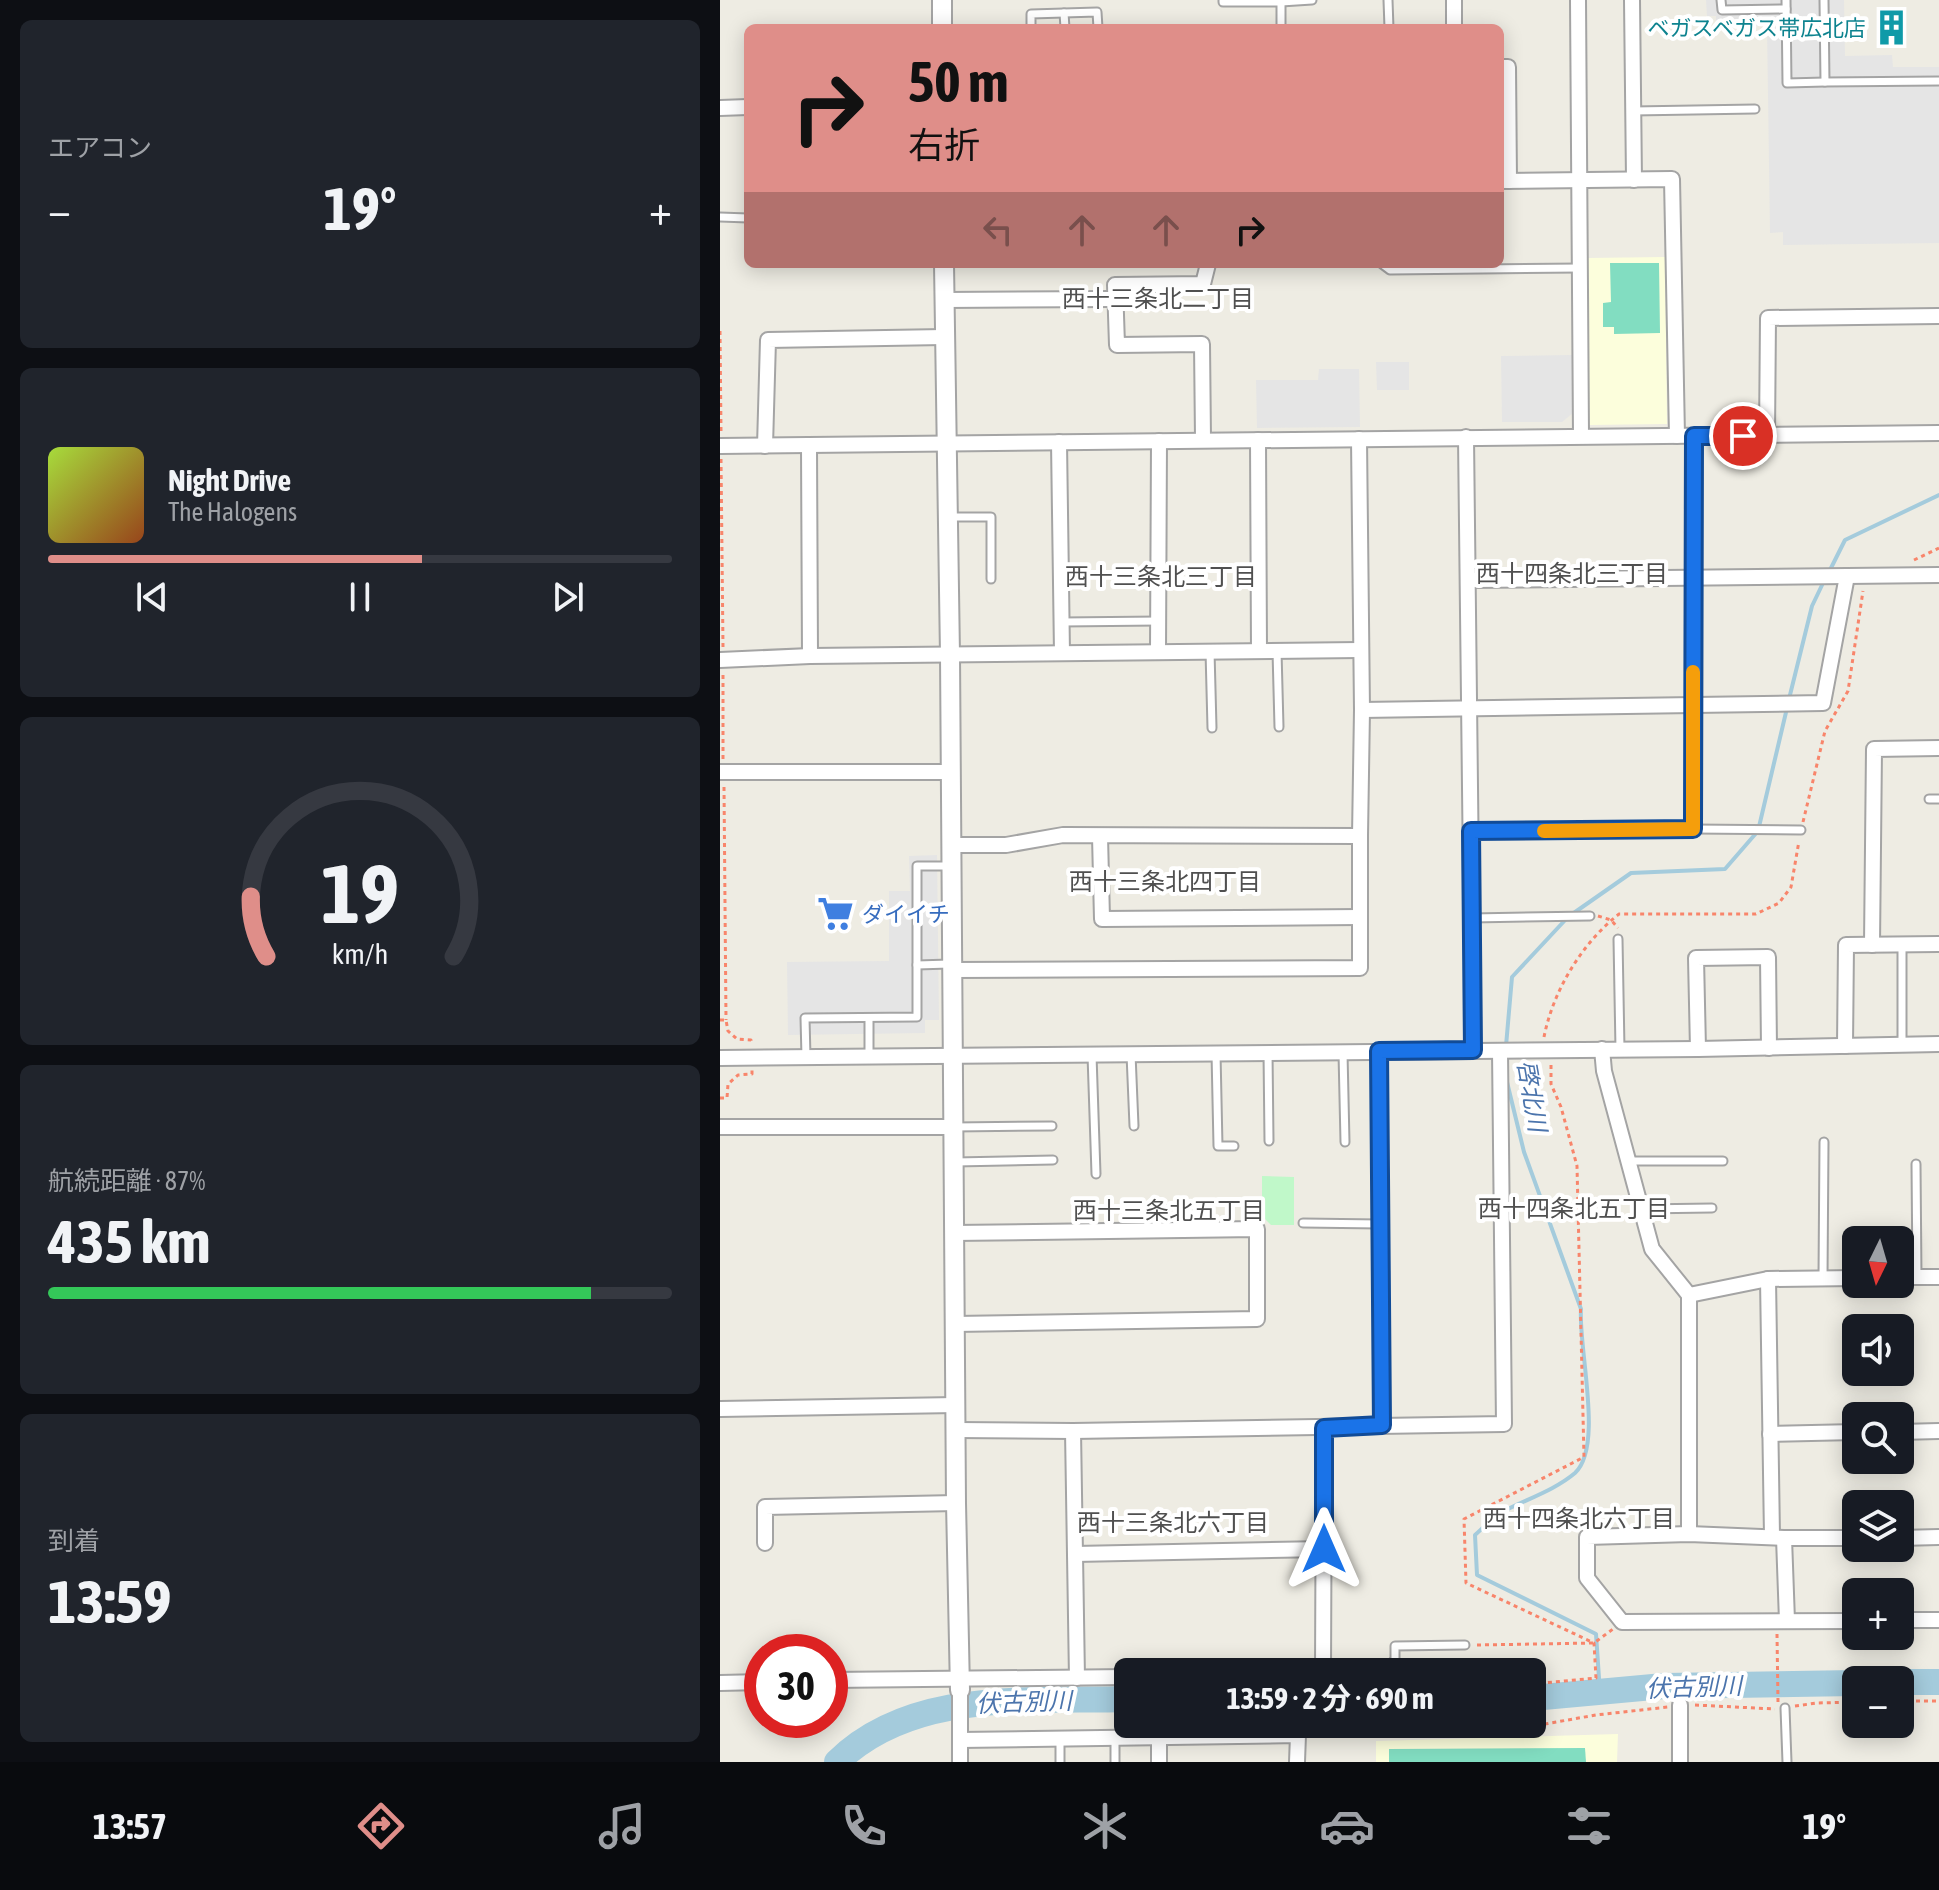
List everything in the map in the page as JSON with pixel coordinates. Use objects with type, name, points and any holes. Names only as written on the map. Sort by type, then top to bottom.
[{"type":"street","points":[[942,0],[942,24]]},
{"type":"street","points":[[1454,0],[1454,24]]},
{"type":"street","points":[[1578,0],[1581,436]]},
{"type":"street","points":[[1632,0],[1634,180]]},
{"type":"street","points":[[1504,67],[1508,67],[1505,181],[1672,179],[1677,436]]},
{"type":"street","points":[[720,108],[744,107]]},
{"type":"street","points":[[944,268],[960,1762]]},
{"type":"street","points":[[1203,439],[1202,344],[1117,345],[1113,299],[1115,285],[1203,284],[1207,268]]},
{"type":"street","points":[[944,300],[1113,299]]},
{"type":"street","points":[[1767,435],[1768,318],[1939,316]]},
{"type":"street","points":[[765,446],[768,340],[944,337]]},
{"type":"street","points":[[720,446],[1939,433]]},
{"type":"street","points":[[1471,831],[1693,829],[1694,436]]},
{"type":"street","points":[[1466,437],[1473,1050]]},
{"type":"street","points":[[952,967],[1360,968],[1362,710],[1359,439]]},
{"type":"street","points":[[1258,440],[1259,651]]},
{"type":"street","points":[[1158,652],[1159,441]]},
{"type":"street","points":[[1059,442],[1062,653]]},
{"type":"street","points":[[809,446],[810,656]]},
{"type":"street","points":[[1469,580],[1939,575]]},
{"type":"street","points":[[1362,710],[1823,703],[1847,576]]},
{"type":"street","points":[[720,660],[810,656],[1360,650]]},
{"type":"street","points":[[1872,945],[1874,749],[1939,748]]},
{"type":"street","points":[[720,772],[949,772]]},
{"type":"street","points":[[951,845],[1006,845],[1063,835],[1360,836]]},
{"type":"street","points":[[1100,836],[1102,919],[1360,917]]},
{"type":"street","points":[[1845,1046],[1846,945],[1939,944]]},
{"type":"street","points":[[1698,1049],[1696,958],[1768,957],[1769,1048]]},
{"type":"street","points":[[720,1058],[1939,1044]]},
{"type":"street","points":[[1602,1049],[1604,1071],[1652,1249],[1689,1295],[1689,1534]]},
{"type":"street","points":[[1379,1051],[1382,1425]]},
{"type":"street","points":[[957,1430],[1504,1424],[1500,1051]]},
{"type":"street","points":[[720,1127],[954,1127]]},
{"type":"street","points":[[954,1233],[1257,1229],[1257,1319],[955,1324]]},
{"type":"street","points":[[1917,1277],[1939,1277]]},
{"type":"street","points":[[1689,1295],[1768,1279],[1842,1278]]},
{"type":"street","points":[[1768,1279],[1770,1434],[1782,1622]]},
{"type":"street","points":[[720,1409],[956,1405]]},
{"type":"street","points":[[1323,1658],[1324,1428]]},
{"type":"street","points":[[1073,1431],[1077,1678]]},
{"type":"street","points":[[1914,1432],[1939,1431]]},
{"type":"street","points":[[1770,1434],[1842,1432]]},
{"type":"street","points":[[765,1543],[765,1507],[956,1503]]},
{"type":"street","points":[[1842,1538],[1689,1534],[1587,1537],[1587,1578],[1622,1622],[1842,1621]]},
{"type":"street","points":[[1914,1538],[1939,1537]]},
{"type":"street","points":[[1075,1554],[1324,1549]]},
{"type":"street","points":[[1914,1620],[1939,1620]]},
{"type":"street","points":[[848,1681],[960,1684],[1114,1677]]},
{"type":"street","points":[[720,1683],[744,1682]]},
{"type":"street","points":[[1680,1705],[1680,1762]]},
{"type":"street","points":[[960,1736],[1114,1737]]},
{"type":"street","points":[[1159,1738],[1159,1762]]},
{"type":"street","points":[[1297,1762],[1298,1738]]},
{"type":"lane","points":[[1223,0],[1312,0]]},
{"type":"lane","points":[[1388,0],[1389,24]]},
{"type":"lane","points":[[1721,0],[1722,10],[1786,4],[1787,83],[1939,81]]},
{"type":"lane","points":[[1824,0],[1825,82]]},
{"type":"lane","points":[[1281,2],[1281,24]]},
{"type":"lane","points":[[1031,24],[1031,14],[1097,12],[1098,24]]},
{"type":"lane","points":[[1064,13],[1065,24]]},
{"type":"lane","points":[[1633,111],[1755,109]]},
{"type":"lane","points":[[720,217],[744,218]]},
{"type":"lane","points":[[1387,268],[1580,268]]},
{"type":"lane","points":[[947,517],[991,517],[991,579]]},
{"type":"lane","points":[[1062,622],[1159,621]]},
{"type":"lane","points":[[1210,651],[1212,728]]},
{"type":"lane","points":[[1277,651],[1279,727]]},
{"type":"lane","points":[[1929,799],[1939,799]]},
{"type":"lane","points":[[1693,829],[1801,830]]},
{"type":"lane","points":[[806,1057],[805,1018],[917,1017],[917,866],[951,866]]},
{"type":"lane","points":[[1472,918],[1590,916]]},
{"type":"lane","points":[[1618,939],[1620,1049]]},
{"type":"lane","points":[[1902,944],[1902,1044]]},
{"type":"lane","points":[[917,965],[952,967]]},
{"type":"lane","points":[[869,1018],[869,1057]]},
{"type":"lane","points":[[1343,1051],[1345,1142]]},
{"type":"lane","points":[[1268,1052],[1269,1141]]},
{"type":"lane","points":[[1216,1053],[1218,1146],[1234,1146]]},
{"type":"lane","points":[[1131,1054],[1134,1126]]},
{"type":"lane","points":[[1092,1055],[1096,1174]]},
{"type":"lane","points":[[954,1127],[1052,1126]]},
{"type":"lane","points":[[1823,1278],[1824,1142]]},
{"type":"lane","points":[[954,1162],[1053,1160]]},
{"type":"lane","points":[[1629,1161],[1723,1161]]},
{"type":"lane","points":[[1916,1164],[1917,1277]]},
{"type":"lane","points":[[1641,1209],[1712,1208]]},
{"type":"lane","points":[[1303,1223],[1380,1224]]},
{"type":"lane","points":[[1395,1658],[1395,1646],[1465,1645]]},
{"type":"lane","points":[[1785,1708],[1787,1762]]},
{"type":"lane","points":[[1060,1738],[1060,1762]]},
{"type":"lane","points":[[1115,1738],[1115,1762]]},
{"type":"path","points":[[1898,575],[1899,567],[1939,548]]},
{"type":"path","points":[[1594,1643],[1466,1583],[1464,1519],[1584,1457],[1577,1166],[1561,1107],[1551,1084],[1551,1065],[1522,1067],[1522,1038],[1544,1039],[1548,1016],[1573,965],[1619,914],[1756,914],[1779,903],[1791,887],[1825,731],[1848,691],[1864,584]]},
{"type":"path","points":[[1590,916],[1611,920],[1618,928],[1618,939]]},
{"type":"path","points":[[720,1020],[726,1020],[728,1031],[737,1039],[751,1040],[752,1057],[752,1074],[738,1075],[728,1084],[727,1098],[720,1098]]},
{"type":"path","points":[[1465,1645],[1594,1643],[1622,1622]]},
{"type":"path","points":[[1778,1702],[1777,1671],[1782,1622]]},
{"type":"path","points":[[1546,1683],[1596,1678],[1594,1643]]},
{"type":"path","points":[[1914,1701],[1939,1701]]},
{"type":"path","points":[[1546,1724],[1680,1705],[1785,1708],[1842,1702]]},
{"type":"shaded area","points":[[1706,0],[1844,0],[1845,56],[1892,55],[1893,67],[1939,67],[1939,243],[1783,245],[1783,232],[1770,233],[1767,26],[1716,26],[1716,16],[1707,16]]},
{"type":"shaded area","points":[[1665,257],[1667,424],[1589,425],[1587,258]]},
{"type":"shaded area","points":[[1572,355],[1573,413],[1562,422],[1502,422],[1501,356]]},
{"type":"shaded area","points":[[1376,362],[1409,362],[1409,390],[1377,390]]},
{"type":"shaded area","points":[[1319,369],[1359,369],[1360,427],[1257,428],[1256,380],[1318,380]]},
{"type":"shaded area","points":[[937,855],[939,1020],[925,1020],[925,1033],[788,1035],[787,962],[889,961],[889,891],[910,891],[909,856]]},
{"type":"shaded area","points":[[1618,1734],[1617,1762],[1376,1762],[1376,1741]]},
{"type":"green space","points":[[1610,263],[1659,263],[1660,333],[1614,334],[1614,327],[1603,327],[1603,303],[1611,302]]},
{"type":"green space","points":[[1262,1176],[1294,1177],[1294,1225],[1271,1225],[1262,1216]]},
{"type":"green space","points":[[1585,1748],[1586,1762],[1389,1762],[1389,1749]]},
{"type":"waterway","name":"啓北川","points":[[1828,574],[1845,540],[1939,495]]},
{"type":"waterway","name":"啓北川","points":[[1789,699],[1812,606],[1824,581]]},
{"type":"waterway","name":"啓北川","points":[[1506,1046],[1512,977],[1568,917],[1631,873],[1725,869],[1758,831],[1787,708]]},
{"type":"waterway","name":"啓北川","points":[[1506,1078],[1524,1152],[1581,1309],[1588,1441],[1583,1460],[1575,1473],[1500,1513],[1475,1535],[1477,1575],[1596,1634],[1600,1693]]},
{"type":"waterway","name":"伏古別川","points":[[1914,1682],[1939,1682]]},
{"type":"waterway","name":"伏古別川","points":[[1546,1697],[1664,1686],[1842,1683]]},
{"type":"waterway","name":"伏古別川","points":[[837,1762],[867,1738],[901,1721],[937,1710],[1014,1701],[1114,1699]]},
{"type":"slow traffic","points":[[1544,831],[1693,829],[1693,672]]},
{"type":"place","name":"ベガスベガス帯広北店","points":[[1892,28]]},
{"type":"place","name":"ダイイチ","points":[[836,914]]},
{"type":"district","name":"西十三条北二丁目","points":[[1158,298]]},
{"type":"district","name":"西十四条北三丁目","points":[[1572,573]]},
{"type":"district","name":"西十三条北三丁目","points":[[1161,576]]},
{"type":"district","name":"西十三条北四丁目","points":[[1165,881]]},
{"type":"district","name":"西十四条北五丁目","points":[[1574,1208]]},
{"type":"district","name":"西十三条北五丁目","points":[[1169,1210]]},
{"type":"district","name":"西十四条北六丁目","points":[[1579,1518]]},
{"type":"district","name":"西十三条北六丁目","points":[[1173,1522]]},
{"type":"route","points":[[1324,1549],[1324,1428],[1382,1425],[1379,1051],[1473,1050],[1471,831],[1693,829],[1694,436],[1743,436]]}]
